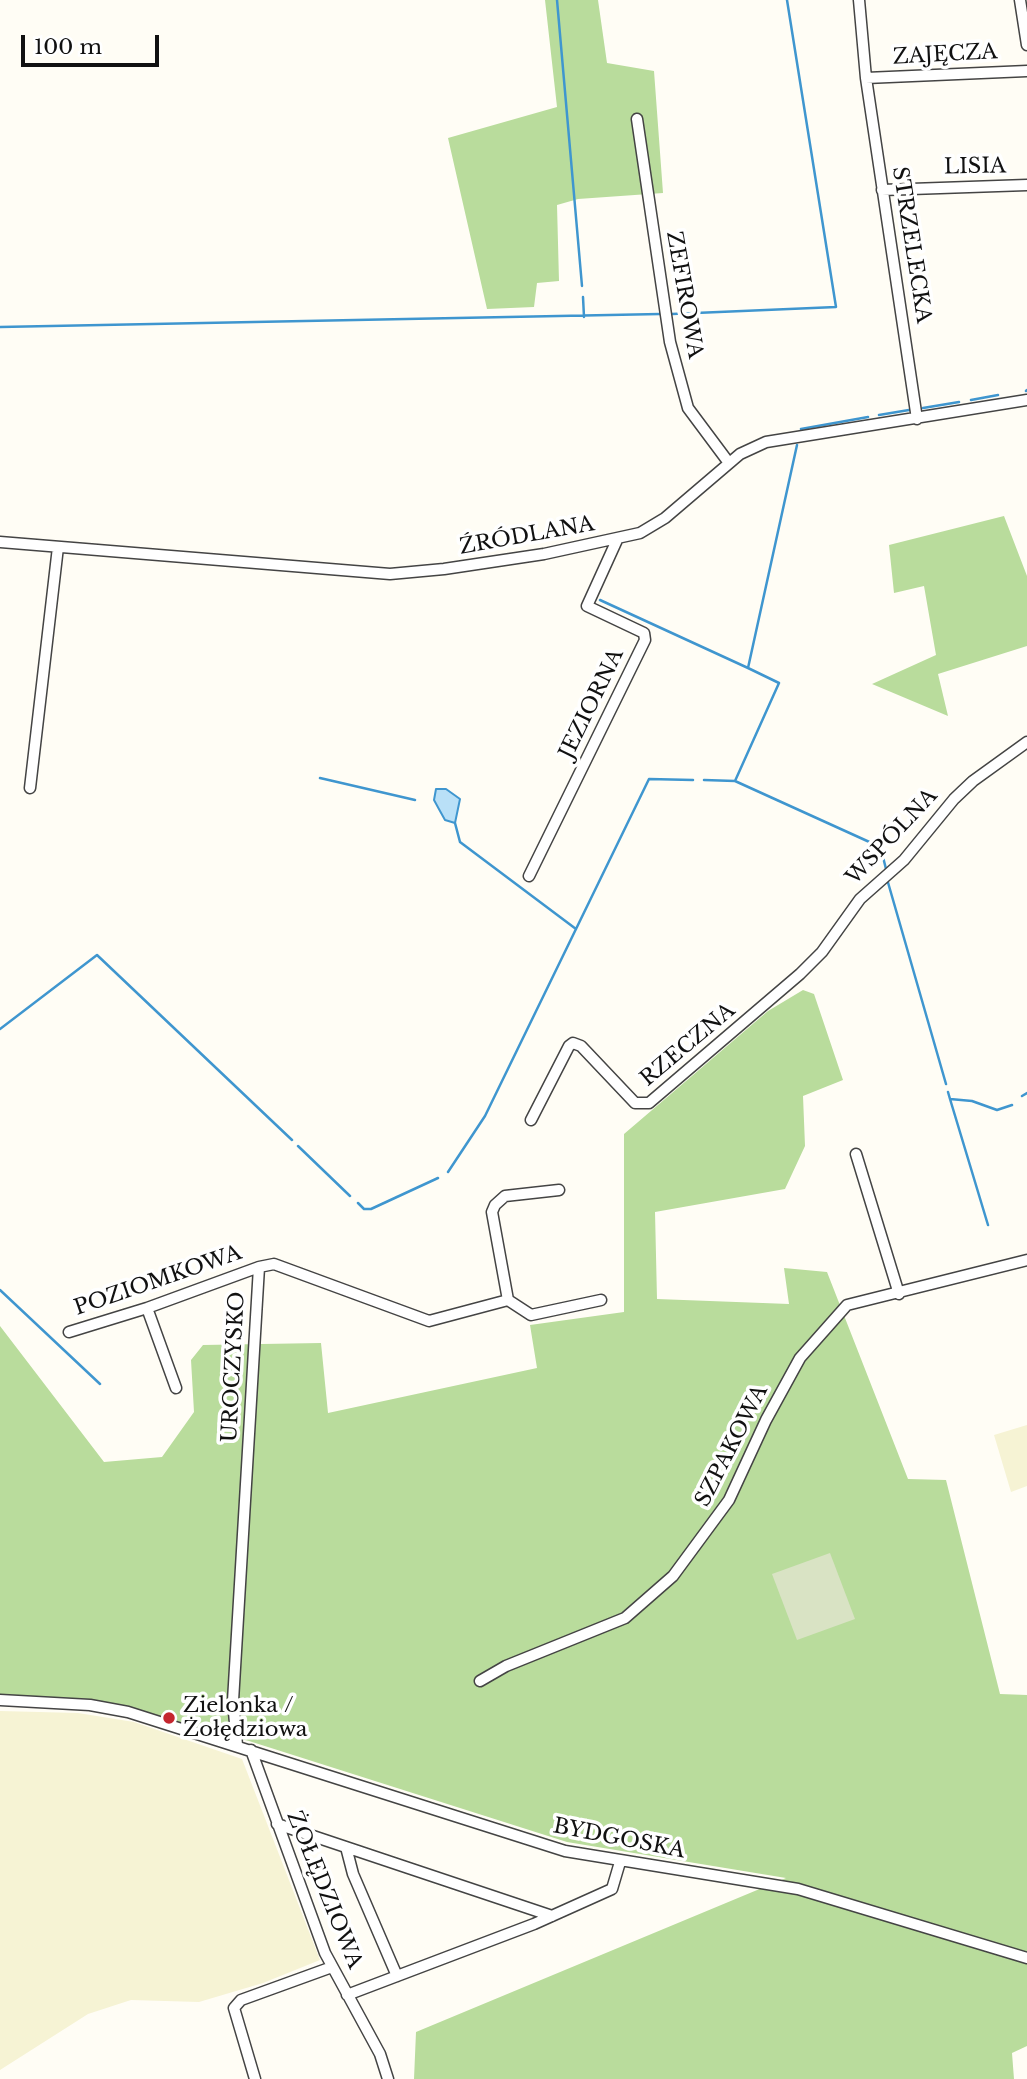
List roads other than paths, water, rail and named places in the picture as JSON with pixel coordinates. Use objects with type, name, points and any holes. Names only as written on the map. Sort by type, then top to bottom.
[{"type":"street","name":"STRZELECKA","points":[[859,0],[866,78],[917,419]]},
{"type":"street","points":[[1020,0],[1027,46]]},
{"type":"street","name":"ZAJĘCZA","points":[[866,78],[1027,71]]},
{"type":"street","name":"ZEFIROWA","points":[[637,119],[673,355],[688,408],[729,463]]},
{"type":"street","name":"LISIA","points":[[882,190],[1027,185]]},
{"type":"street","name":"ŹRÓDLANA","points":[[0,542],[400,574],[510,559],[617,540],[640,533],[665,518],[749,448],[766,442],[1027,400]]},
{"type":"street","name":"JEZIORNA","points":[[529,876],[645,640],[644,633],[587,606],[617,540]]},
{"type":"street","points":[[30,788],[58,547]]},
{"type":"street","name":"WSPÓLNA","points":[[800,974],[822,951],[860,899],[904,860],[954,799],[973,781],[1027,742]]},
{"type":"street","name":"RZECZNA","points":[[531,1120],[573,1043],[581,1046],[635,1103],[649,1103],[800,974]]},
{"type":"street","points":[[856,1154],[899,1294]]},
{"type":"street","points":[[559,1190],[505,1196],[495,1205],[492,1212],[508,1300],[531,1315],[601,1300]]},
{"type":"street","name":"SZPAKOWA","points":[[480,1681],[506,1665],[625,1618],[660,1589],[696,1548],[729,1500],[766,1420],[800,1359],[847,1305],[1027,1260]]},
{"type":"street","name":"UROCZYSKO","points":[[237,1745],[233,1701],[259,1266],[274,1264],[429,1321],[508,1300]]},
{"type":"street","name":"POZIOMKOWA","points":[[69,1332],[147,1308],[259,1266]]},
{"type":"street","points":[[147,1308],[176,1388]]},
{"type":"street","name":"BYDGOSKA","points":[[0,1699],[99,1706],[170,1723],[565,1851],[798,1889],[1027,1958]]},
{"type":"street","name":"ŻOŁĘDZIOWA","points":[[250,1750],[332,1967],[380,2054],[387,2079]]},
{"type":"street","points":[[277,1824],[552,1916]]},
{"type":"street","points":[[346,1847],[353,1874],[397,1976]]},
{"type":"street","points":[[347,1995],[552,1916],[612,1889],[620,1862]]},
{"type":"street","points":[[255,2079],[234,2008],[241,2000],[332,1967]]},
{"type":"water","points":[[436,789],[446,789],[460,799],[455,823],[445,820],[434,800]]},
{"type":"waterway","points":[[557,0],[582,286]]},
{"type":"waterway","points":[[672,314],[836,307],[787,0]]},
{"type":"waterway","points":[[583,297],[584,317]]},
{"type":"waterway","points":[[0,327],[660,314]]},
{"type":"waterway","points":[[971,400],[998,395]]},
{"type":"waterway","points":[[923,408],[959,402]]},
{"type":"waterway","points":[[879,415],[909,410]]},
{"type":"waterway","points":[[801,429],[868,417]]},
{"type":"waterway","points":[[735,781],[779,683],[748,668],[797,445]]},
{"type":"waterway","points":[[600,600],[748,668]]},
{"type":"waterway","points":[[320,778],[415,800]]},
{"type":"waterway","points":[[448,1172],[485,1116],[649,779],[693,780]]},
{"type":"waterway","points":[[704,780],[735,781],[876,845],[882,853],[886,869]]},
{"type":"waterway","points":[[455,823],[460,842],[576,929]]},
{"type":"waterway","points":[[887,879],[946,1084]]},
{"type":"waterway","points":[[0,1029],[97,955],[292,1140]]},
{"type":"waterway","points":[[948,1092],[950,1099],[972,1101],[997,1110],[1012,1105]]},
{"type":"waterway","points":[[1022,1096],[1027,1093]]},
{"type":"waterway","points":[[950,1099],[988,1225]]},
{"type":"waterway","points":[[298,1146],[350,1196]]},
{"type":"waterway","points":[[358,1203],[364,1209],[371,1209],[438,1178]]},
{"type":"waterway","points":[[0,1290],[100,1384]]},
{"type":"place","name":"Zielonka / Żołędziowa","points":[[169,1718]]}]
